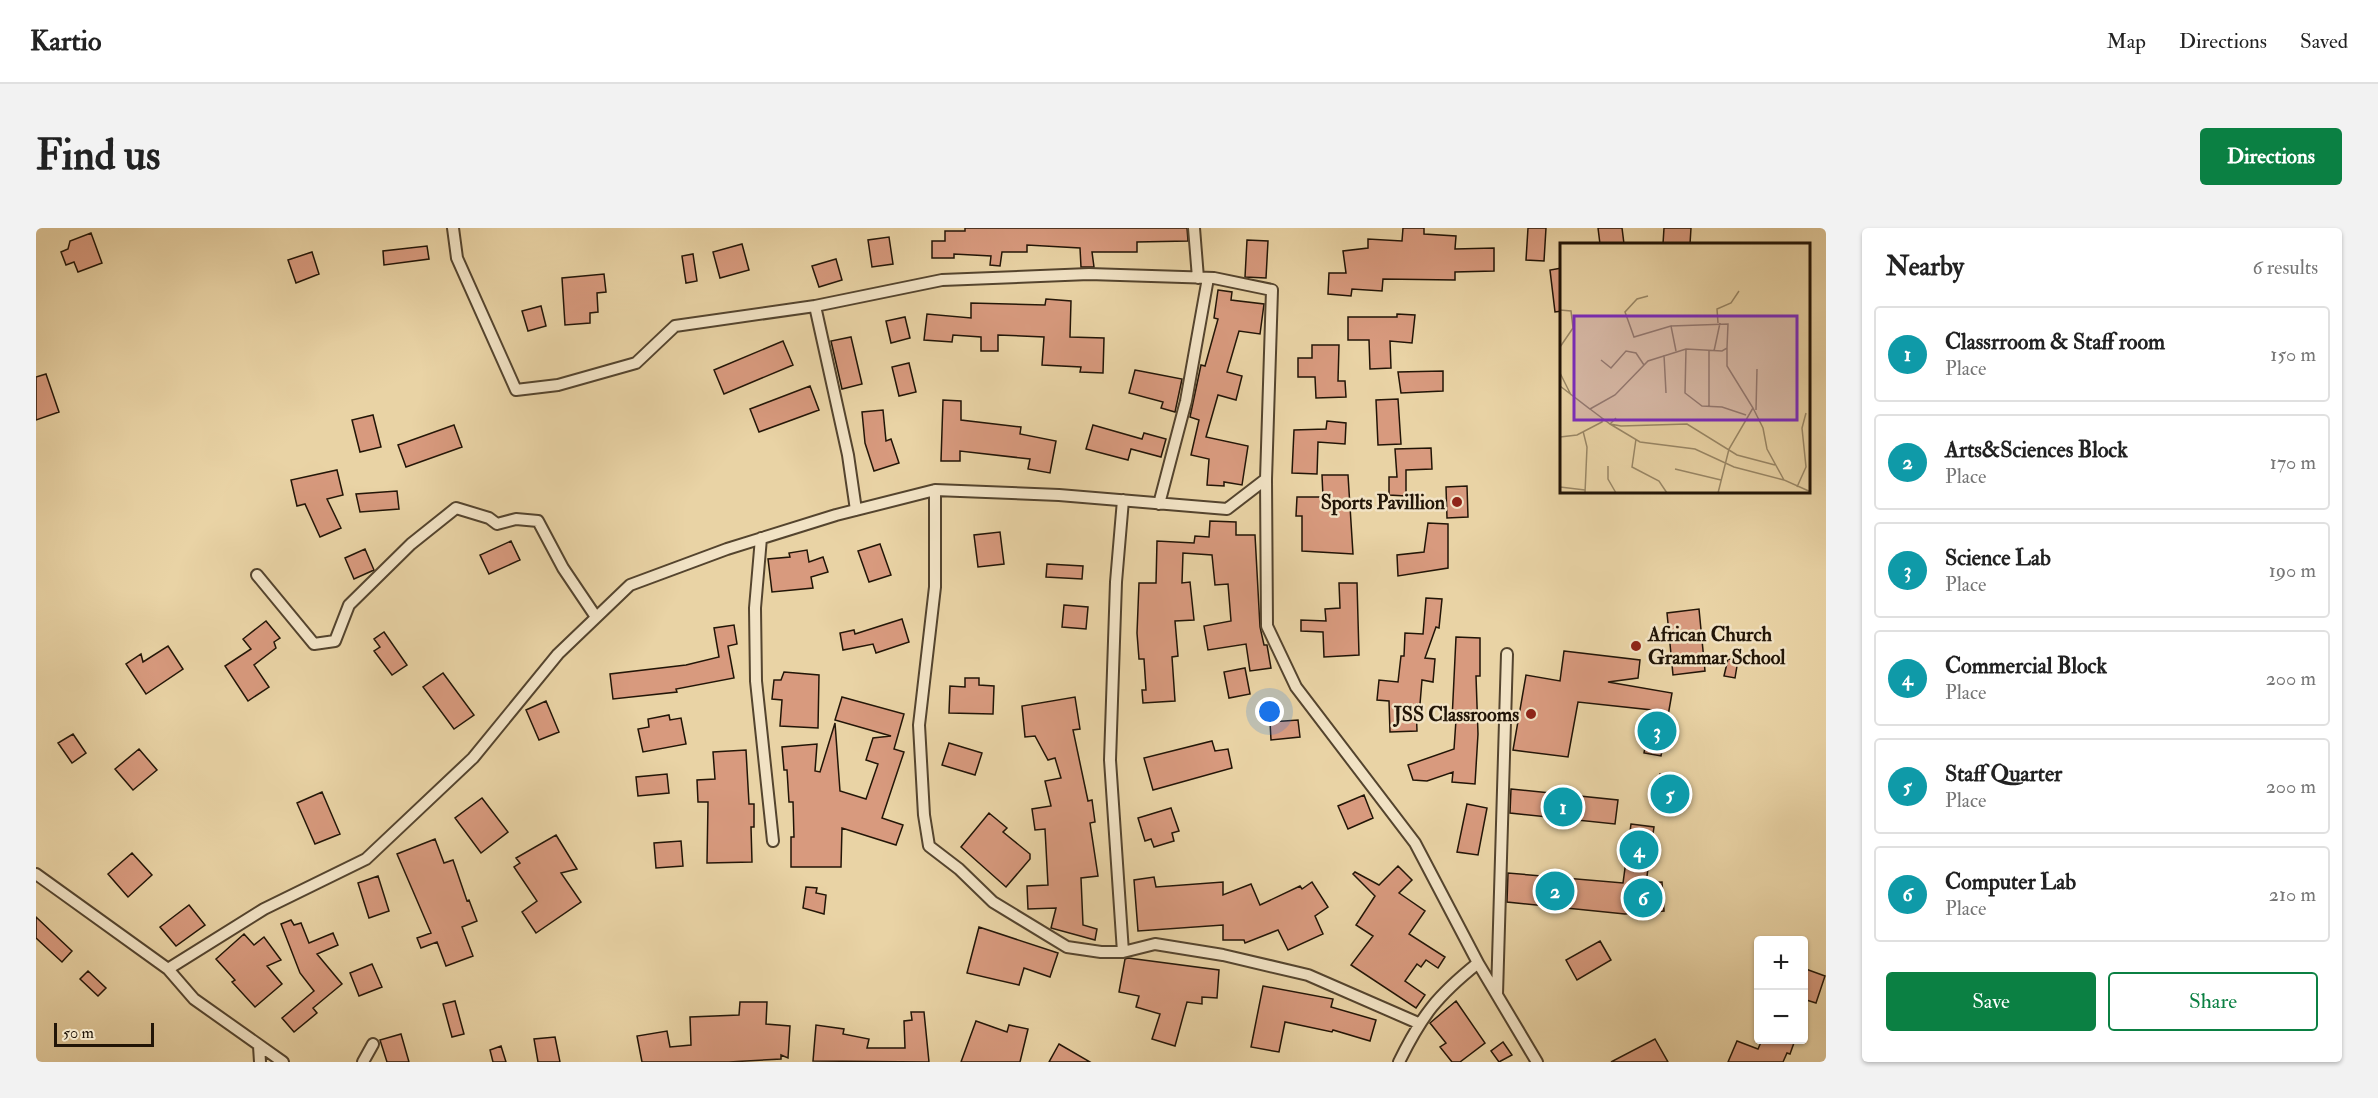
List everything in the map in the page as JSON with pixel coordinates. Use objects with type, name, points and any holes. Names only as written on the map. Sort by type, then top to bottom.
[{"type":"street","points":[[453,228],[457,258],[516,390],[558,385],[636,363],[675,326],[815,306],[942,280],[1089,274],[1203,278],[1272,290],[1266,479],[1267,626],[1296,687],[1414,843],[1478,963],[1536,1062]]},
{"type":"street","points":[[1160,504],[1186,402],[1203,278],[1194,228]]},
{"type":"street","points":[[815,306],[848,455],[856,510]]},
{"type":"street","points":[[168,969],[264,909],[366,860],[473,759],[558,654],[630,585],[761,538],[935,489],[1123,500],[1227,509],[1266,479]]},
{"type":"street","points":[[935,489],[935,587],[920,725],[924,815],[928,846],[959,869],[993,902],[1067,947],[1101,952],[1123,952],[1155,944],[1234,957],[1308,975],[1418,1023]]},
{"type":"street","points":[[1123,500],[1116,582],[1110,760],[1123,952]]},
{"type":"street","points":[[257,575],[314,644],[335,641],[349,604],[411,544],[456,508],[489,518],[497,524],[516,519],[538,521],[563,568],[596,617]]},
{"type":"street","points":[[761,538],[755,608],[756,681],[767,760],[773,841]]},
{"type":"street","points":[[1497,994],[1507,654]]},
{"type":"street","points":[[36,874],[168,969],[194,999],[283,1062]]},
{"type":"street","points":[[1399,1062],[1418,1023],[1446,989],[1478,963]]},
{"type":"street","points":[[363,1062],[373,1044]]},
{"type":"street","points":[[260,1046],[260,1062]]},
{"type":"building","points":[[965,228],[1187,228],[1188,241],[1137,242],[1137,252],[1092,252],[1094,267],[1081,267],[1080,248],[1027,245],[1027,252],[1002,252],[1000,266],[990,265],[991,256],[954,254],[954,258],[932,258],[932,241],[945,241],[945,231],[965,231]]},
{"type":"building","points":[[1403,228],[1424,228],[1424,234],[1456,236],[1455,249],[1494,248],[1494,271],[1455,272],[1455,280],[1383,279],[1382,291],[1352,289],[1351,296],[1328,294],[1329,273],[1346,273],[1343,251],[1368,248],[1368,239],[1402,241]]},
{"type":"building","points":[[1528,228],[1546,228],[1544,261],[1526,260]]},
{"type":"building","points":[[1598,228],[1622,228],[1624,243],[1600,243]]},
{"type":"building","points":[[1664,228],[1691,228],[1690,243],[1663,243]]},
{"type":"building","points":[[91,233],[102,263],[78,272],[74,262],[66,265],[61,252],[68,249],[70,241]]},
{"type":"building","points":[[889,237],[893,264],[872,267],[868,240]]},
{"type":"building","points":[[1247,240],[1268,241],[1266,278],[1245,277]]},
{"type":"building","points":[[742,244],[749,270],[720,278],[713,252]]},
{"type":"building","points":[[427,246],[429,259],[384,265],[383,251]]},
{"type":"building","points":[[312,252],[319,274],[296,283],[288,260]]},
{"type":"building","points":[[693,254],[697,281],[686,283],[682,256]]},
{"type":"building","points":[[836,259],[842,280],[819,287],[812,266]]},
{"type":"building","points":[[1560,268],[1560,311],[1555,312],[1550,270]]},
{"type":"building","points":[[604,274],[606,292],[597,293],[598,312],[590,313],[590,323],[565,325],[562,278]]},
{"type":"building","points":[[1218,290],[1232,292],[1231,300],[1264,304],[1260,334],[1239,331],[1227,372],[1242,376],[1236,400],[1218,395],[1206,437],[1248,446],[1242,485],[1224,482],[1224,486],[1207,485],[1209,459],[1191,455],[1199,420],[1190,417],[1201,365],[1205,366],[1218,319],[1214,318]]},
{"type":"building","points":[[1046,299],[1071,301],[1070,337],[1104,338],[1103,373],[1080,372],[1081,367],[1042,365],[1044,337],[998,335],[998,351],[981,351],[981,337],[953,335],[952,342],[924,340],[927,314],[971,318],[971,303],[1045,305]]},
{"type":"building","points":[[541,306],[546,326],[528,331],[522,311]]},
{"type":"building","points":[[1397,314],[1415,315],[1412,343],[1390,341],[1391,368],[1370,369],[1369,340],[1348,340],[1348,317],[1397,317]]},
{"type":"building","points":[[905,317],[910,338],[891,343],[886,321]]},
{"type":"building","points":[[851,337],[862,384],[842,389],[831,341]]},
{"type":"building","points":[[783,341],[793,365],[724,394],[714,370]]},
{"type":"building","points":[[1312,345],[1339,345],[1338,381],[1345,381],[1346,397],[1316,398],[1315,377],[1298,377],[1298,358],[1312,358]]},
{"type":"building","points":[[909,363],[916,392],[899,396],[892,367]]},
{"type":"building","points":[[1135,370],[1182,379],[1175,412],[1161,408],[1163,402],[1129,393]]},
{"type":"building","points":[[1443,371],[1443,391],[1401,393],[1398,372]]},
{"type":"building","points":[[46,374],[59,412],[36,420],[36,377]]},
{"type":"building","points":[[810,386],[819,410],[759,432],[750,409]]},
{"type":"building","points":[[1398,399],[1401,444],[1378,445],[1376,400]]},
{"type":"building","points":[[943,400],[961,401],[961,420],[1021,427],[1020,434],[1056,441],[1050,473],[1028,469],[1030,459],[960,451],[960,461],[941,461]]},
{"type":"building","points":[[883,410],[886,441],[891,439],[899,463],[874,471],[865,443],[862,412]]},
{"type":"building","points":[[373,415],[381,447],[360,452],[352,420]]},
{"type":"building","points":[[1327,421],[1346,423],[1345,444],[1318,442],[1317,474],[1292,473],[1294,430],[1326,429]]},
{"type":"building","points":[[454,425],[462,447],[406,467],[398,445]]},
{"type":"building","points":[[1093,425],[1142,439],[1144,433],[1166,439],[1161,457],[1131,449],[1128,460],[1086,449]]},
{"type":"building","points":[[1431,448],[1432,469],[1406,470],[1406,496],[1389,495],[1389,477],[1397,477],[1395,449]]},
{"type":"building","points":[[337,470],[343,495],[327,499],[341,528],[320,537],[305,504],[297,506],[291,480]]},
{"type":"building","points":[[1322,475],[1348,475],[1353,554],[1302,551],[1302,516],[1296,516],[1297,497],[1323,497]]},
{"type":"building","name":"Sports Pavillion","points":[[1467,486],[1468,517],[1447,518],[1446,487]]},
{"type":"building","points":[[397,491],[399,509],[360,512],[356,494]]},
{"type":"building","points":[[1210,521],[1236,522],[1236,535],[1255,535],[1260,627],[1264,645],[1267,645],[1271,668],[1250,671],[1246,644],[1208,650],[1204,626],[1231,621],[1228,584],[1215,585],[1212,555],[1183,553],[1182,583],[1190,582],[1194,620],[1175,621],[1178,656],[1172,657],[1175,701],[1143,703],[1142,690],[1146,690],[1144,659],[1139,659],[1137,633],[1139,583],[1156,583],[1157,541],[1194,543],[1195,536],[1209,537]]},
{"type":"building","points":[[1428,523],[1448,524],[1448,568],[1398,576],[1397,555],[1424,552]]},
{"type":"building","points":[[1000,532],[1004,564],[978,567],[974,535]]},
{"type":"building","points":[[511,541],[520,560],[489,574],[480,555]]},
{"type":"building","points":[[880,544],[891,575],[869,582],[858,551]]},
{"type":"building","points":[[365,549],[374,570],[354,579],[345,558]]},
{"type":"building","points":[[807,550],[809,562],[823,557],[828,572],[811,577],[813,588],[772,592],[768,559],[790,557],[789,553]]},
{"type":"building","points":[[1047,564],[1083,566],[1082,579],[1046,577]]},
{"type":"building","points":[[1339,583],[1357,583],[1359,655],[1324,657],[1323,632],[1301,631],[1301,620],[1326,621],[1325,609],[1340,608]]},
{"type":"building","points":[[1426,598],[1442,599],[1439,628],[1436,627],[1425,658],[1435,659],[1433,682],[1422,680],[1420,704],[1416,704],[1417,731],[1390,732],[1389,701],[1377,700],[1379,680],[1398,682],[1401,656],[1404,656],[1405,633],[1423,634]]},
{"type":"building","points":[[1064,605],[1088,607],[1086,629],[1062,627]]},
{"type":"building","points":[[1699,609],[1705,671],[1673,675],[1667,613]]},
{"type":"building","points":[[902,619],[909,642],[876,653],[873,644],[843,650],[840,633],[854,630],[855,634]]},
{"type":"building","points":[[266,621],[280,638],[274,642],[276,648],[254,665],[269,687],[248,701],[225,666],[251,649],[243,639]]},
{"type":"building","points":[[734,625],[737,644],[728,646],[734,678],[676,689],[677,692],[613,699],[610,674],[686,665],[719,657],[714,628]]},
{"type":"building","points":[[384,632],[407,665],[392,675],[374,651],[380,647],[374,639]]},
{"type":"building","points":[[1456,637],[1480,638],[1480,676],[1476,676],[1478,734],[1475,784],[1452,782],[1453,772],[1427,781],[1413,780],[1408,765],[1454,749],[1456,720],[1452,720]]},
{"type":"building","points":[[168,646],[183,669],[146,694],[126,664],[141,654],[143,662]]},
{"type":"building","points":[[1564,651],[1640,660],[1638,678],[1608,682],[1672,693],[1661,756],[1644,753],[1652,710],[1578,702],[1568,757],[1513,750],[1526,675],[1560,681]]},
{"type":"building","points":[[1728,659],[1738,660],[1735,678],[1724,676]]},
{"type":"building","points":[[1245,668],[1250,694],[1229,698],[1224,672]]},
{"type":"building","points":[[784,672],[819,675],[818,728],[780,726],[782,700],[772,699],[774,680],[781,680]]},
{"type":"building","points":[[443,673],[474,715],[454,729],[423,687]]},
{"type":"building","points":[[965,678],[979,678],[979,685],[994,686],[993,714],[949,713],[950,686],[965,687]]},
{"type":"building","points":[[842,697],[904,714],[894,749],[904,752],[882,818],[903,825],[896,845],[842,828],[841,867],[791,867],[791,837],[794,837],[793,802],[789,802],[787,770],[784,770],[782,747],[817,744],[815,771],[820,772],[835,723],[840,791],[866,799],[878,764],[866,760],[873,738],[891,736],[835,720]]},
{"type":"building","points":[[1075,697],[1080,729],[1073,730],[1088,801],[1092,800],[1095,822],[1090,823],[1098,876],[1081,878],[1083,925],[1097,929],[1095,940],[1051,928],[1056,908],[1028,909],[1027,886],[1048,885],[1045,829],[1035,830],[1032,809],[1051,806],[1045,781],[1061,778],[1055,758],[1048,760],[1035,736],[1025,737],[1022,706]]},
{"type":"building","points":[[546,701],[559,732],[539,740],[526,710]]},
{"type":"building","points":[[669,715],[670,720],[681,718],[686,744],[643,752],[638,729],[649,727],[648,719]]},
{"type":"building","points":[[1298,720],[1300,737],[1271,740],[1270,722]]},
{"type":"building","points":[[73,734],[86,753],[72,763],[58,743]]},
{"type":"building","points":[[1212,741],[1215,751],[1228,749],[1232,768],[1153,790],[1144,758]]},
{"type":"building","points":[[949,743],[982,753],[975,775],[942,765]]},
{"type":"building","points":[[139,749],[157,770],[133,790],[115,769]]},
{"type":"building","points":[[746,750],[749,804],[754,804],[754,827],[751,827],[752,862],[707,863],[708,802],[698,802],[697,780],[715,779],[713,752]]},
{"type":"building","points":[[667,774],[669,793],[638,796],[636,777]]},
{"type":"building","points":[[1660,774],[1685,779],[1679,813],[1654,809]]},
{"type":"building","points":[[1511,789],[1618,800],[1615,824],[1510,813]]},
{"type":"building","points":[[322,792],[340,834],[315,844],[297,803]]},
{"type":"building","points":[[1364,795],[1373,818],[1348,829],[1338,806]]},
{"type":"building","points":[[482,798],[508,832],[481,853],[455,818]]},
{"type":"building","points":[[1467,804],[1487,808],[1478,855],[1457,852]]},
{"type":"building","points":[[1171,808],[1179,831],[1172,833],[1174,841],[1154,847],[1151,839],[1145,841],[1138,818]]},
{"type":"building","points":[[989,813],[1007,828],[1003,832],[1030,854],[1030,859],[1006,887],[961,847]]},
{"type":"building","points":[[1631,824],[1654,827],[1646,883],[1662,882],[1664,911],[1625,914],[1507,902],[1508,873],[1623,883]]},
{"type":"building","points":[[556,835],[577,869],[561,873],[581,902],[536,933],[522,912],[537,901],[514,867],[520,863],[516,858]]},
{"type":"building","points":[[435,839],[444,863],[453,860],[467,901],[469,900],[477,921],[462,927],[473,956],[446,966],[437,942],[421,948],[417,938],[431,933],[397,854]]},
{"type":"building","points":[[681,841],[683,866],[656,868],[654,843]]},
{"type":"building","points":[[132,853],[152,875],[128,897],[108,874]]},
{"type":"building","points":[[1398,866],[1412,880],[1399,893],[1425,911],[1409,934],[1445,957],[1438,968],[1426,960],[1421,967],[1417,964],[1405,981],[1425,995],[1416,1008],[1351,965],[1373,936],[1356,925],[1375,896],[1353,874],[1355,872],[1379,885]]},
{"type":"building","points":[[378,876],[389,911],[369,918],[358,883]]},
{"type":"building","points":[[1154,877],[1156,887],[1223,882],[1223,895],[1251,884],[1260,905],[1300,886],[1302,889],[1312,882],[1328,907],[1315,916],[1323,934],[1288,950],[1278,930],[1245,943],[1244,940],[1223,940],[1223,925],[1138,931],[1134,880]]},
{"type":"building","points":[[806,887],[817,888],[816,893],[826,895],[824,914],[803,908]]},
{"type":"building","points":[[189,905],[205,925],[176,946],[160,927]]},
{"type":"building","points":[[36,917],[72,951],[62,962],[36,938]]},
{"type":"building","points":[[291,920],[294,925],[301,923],[309,943],[333,933],[338,945],[317,954],[342,984],[313,1008],[317,1013],[294,1032],[282,1018],[314,991],[300,973],[281,924]]},
{"type":"building","points":[[979,927],[1058,953],[1050,977],[1024,968],[1019,985],[967,973]]},
{"type":"building","points":[[244,934],[254,945],[264,937],[281,960],[267,966],[282,984],[255,1007],[232,982],[235,980],[216,959]]},
{"type":"building","points":[[1600,941],[1611,960],[1577,980],[1566,960]]},
{"type":"building","points":[[1125,959],[1219,970],[1217,998],[1202,997],[1202,1004],[1187,1002],[1175,1046],[1152,1039],[1160,1014],[1136,1007],[1139,996],[1119,992]]},
{"type":"building","points":[[372,964],[382,987],[359,996],[350,973]]},
{"type":"building","points":[[1808,970],[1825,976],[1816,1003],[1808,1001]]},
{"type":"building","points":[[88,971],[106,988],[98,996],[80,979]]},
{"type":"building","points":[[1263,986],[1333,999],[1331,1007],[1376,1020],[1370,1041],[1333,1030],[1332,1032],[1285,1022],[1279,1052],[1251,1047]]},
{"type":"building","points":[[455,1001],[464,1034],[452,1037],[443,1004]]},
{"type":"building","points":[[1456,1001],[1485,1043],[1460,1062],[1452,1062],[1440,1047],[1446,1043],[1430,1023]]},
{"type":"building","points":[[740,1002],[767,1002],[766,1024],[790,1026],[788,1058],[781,1055],[781,1059],[729,1062],[642,1062],[637,1036],[667,1031],[670,1047],[691,1045],[690,1017],[739,1015]]},
{"type":"building","points":[[911,1012],[924,1012],[929,1062],[813,1061],[816,1025],[844,1029],[843,1034],[869,1039],[867,1048],[905,1048],[904,1021],[912,1020]]},
{"type":"building","points":[[976,1021],[1007,1032],[1009,1025],[1028,1029],[1020,1062],[961,1062]]},
{"type":"building","points":[[401,1034],[409,1062],[387,1062],[380,1040]]},
{"type":"building","points":[[555,1037],[560,1062],[538,1062],[534,1039]]},
{"type":"building","points":[[1655,1039],[1668,1062],[1611,1062]]},
{"type":"building","points":[[1737,1041],[1758,1049],[1760,1044],[1794,1044],[1790,1054],[1787,1053],[1783,1062],[1728,1062]]},
{"type":"building","points":[[1503,1042],[1512,1055],[1499,1062],[1491,1051]]},
{"type":"building","points":[[1059,1044],[1090,1062],[1049,1062]]},
{"type":"building","points":[[501,1046],[506,1062],[493,1062],[490,1050]]},
{"type":"place","name":"Sports Pavillion","points":[[1457,502]]},
{"type":"place","name":"African Church Grammar School","points":[[1636,646]]},
{"type":"place","name":"JSS Classrooms","points":[[1531,714]]},
{"type":"place","name":"Science Lab","points":[[1657,731]]},
{"type":"place","name":"Staff Quarter","points":[[1670,794]]},
{"type":"place","name":"Classrroom & Staff room","points":[[1563,807]]},
{"type":"place","name":"Commercial Block","points":[[1639,850]]},
{"type":"place","name":"Arts&Sciences Block","points":[[1555,891]]},
{"type":"place","name":"Computer Lab","points":[[1643,898]]}]
